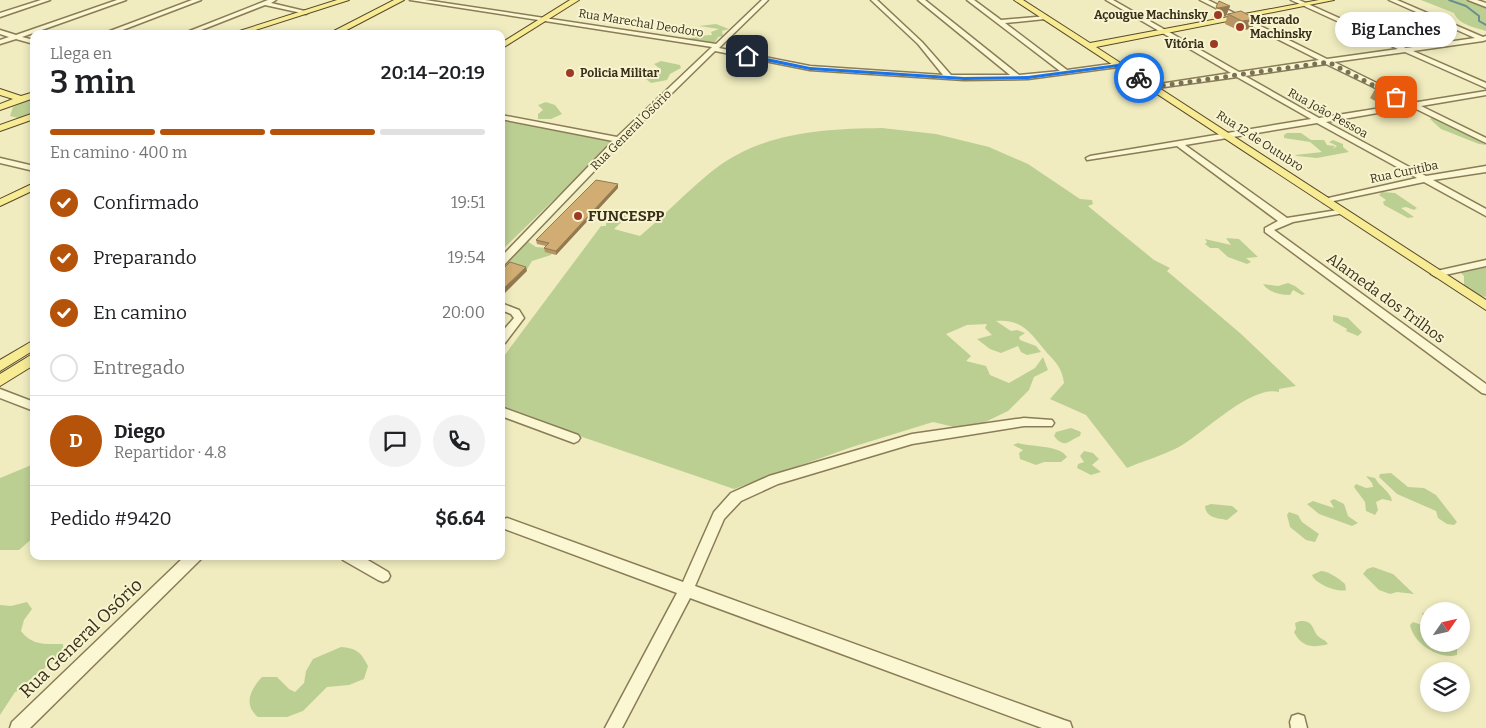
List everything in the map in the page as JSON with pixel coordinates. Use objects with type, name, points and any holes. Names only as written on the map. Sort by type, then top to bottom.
[{"type":"main road","points":[[247,30],[345,0]]},
{"type":"main road","points":[[334,30],[386,0]]},
{"type":"main road","points":[[334,30],[398,0]]},
{"type":"main road","points":[[505,35],[559,0]]},
{"type":"main road","points":[[505,44],[574,0]]},
{"type":"main road","name":"Rua 12 de Outubro","points":[[1018,0],[1486,306]]},
{"type":"main road","points":[[1089,46],[1330,0]]},
{"type":"main road","points":[[0,92],[30,102]]},
{"type":"main road","points":[[1,106],[30,96]]},
{"type":"main road","points":[[1,106],[30,115]]},
{"type":"main road","points":[[0,128],[30,117]]},
{"type":"main road","points":[[0,194],[30,179]]},
{"type":"main road","points":[[0,203],[30,188]]},
{"type":"main road","points":[[0,366],[30,347]]},
{"type":"main road","points":[[0,381],[30,361]]},
{"type":"street","points":[[0,15],[47,0]]},
{"type":"street","points":[[34,30],[123,0]]},
{"type":"street","points":[[117,30],[198,0]]},
{"type":"street","points":[[252,0],[306,12]]},
{"type":"street","points":[[196,30],[273,0]]},
{"type":"street","points":[[398,0],[406,0]]},
{"type":"street","name":"Rua Marechal Deodoro","points":[[413,0],[715,48],[810,68],[949,77],[1017,77],[1118,65]]},
{"type":"street","name":"Rua General Osório","points":[[505,259],[620,140],[765,0]]},
{"type":"street","points":[[874,0],[920,43],[949,77]]},
{"type":"street","points":[[921,0],[1017,77]]},
{"type":"street","points":[[970,0],[1066,72]]},
{"type":"street","name":"Rua João Pessoa","points":[[1109,0],[1319,121],[1486,213]]},
{"type":"street","points":[[1203,0],[1486,142]]},
{"type":"street","points":[[1294,0],[1486,86]]},
{"type":"street","points":[[1392,0],[1485,39]]},
{"type":"street","points":[[1471,0],[1486,6]]},
{"type":"street","points":[[1000,22],[1045,17]]},
{"type":"street","points":[[0,42],[30,31]]},
{"type":"street","points":[[0,32],[30,41]]},
{"type":"street","points":[[1153,87],[1485,39]]},
{"type":"street","points":[[1090,158],[1229,137],[1486,93]]},
{"type":"street","points":[[505,118],[620,140]]},
{"type":"street","points":[[1180,145],[1286,222],[1342,211]]},
{"type":"street","points":[[0,160],[30,169]]},
{"type":"street","name":"Rua Curitiba","points":[[1327,201],[1426,179],[1486,169]]},
{"type":"street","name":"Alameda dos Trilhos","points":[[1286,222],[1271,226],[1268,230],[1486,390]]},
{"type":"street","points":[[1436,274],[1486,263]]},
{"type":"street","points":[[505,308],[515,312],[519,318],[505,335]]},
{"type":"street","points":[[0,393],[30,405]]},
{"type":"street","points":[[505,413],[574,438]]},
{"type":"street","points":[[613,728],[687,589],[719,516],[736,497],[751,489],[799,472],[912,439],[1024,422],[1048,423]]},
{"type":"street","points":[[507,524],[1064,728]]},
{"type":"street","name":"Rua General Osório","points":[[18,728],[190,560]]},
{"type":"street","points":[[355,560],[382,576]]},
{"type":"green space","points":[[1421,0],[1467,0],[1486,6],[1486,31],[1467,25],[1459,20],[1454,13]]},
{"type":"green space","points":[[716,24],[729,29],[722,31],[723,36],[718,37],[715,42],[708,43],[689,39],[696,36],[712,35],[711,32],[719,29],[699,26]]},
{"type":"green space","points":[[661,61],[680,65],[681,68],[670,74],[667,80],[651,83],[646,79],[659,68],[654,64]]},
{"type":"green space","points":[[30,100],[30,114],[18,118],[10,116],[13,107]]},
{"type":"green space","points":[[546,102],[555,105],[562,114],[551,119],[538,119],[538,114],[543,110],[538,105]]},
{"type":"green space","points":[[1435,116],[1452,121],[1486,145],[1441,129],[1430,119]]},
{"type":"green space","points":[[505,121],[613,142],[505,247]]},
{"type":"green space","points":[[882,128],[936,134],[989,147],[1028,164],[1080,199],[1092,200],[1093,204],[1088,206],[1154,260],[1170,268],[1167,271],[1240,333],[1296,386],[1279,389],[1279,392],[1268,392],[1255,396],[1227,412],[1177,448],[1127,468],[1086,415],[1050,399],[1064,383],[1062,374],[1056,363],[1026,329],[1013,322],[996,321],[1011,331],[1017,330],[1025,333],[1019,337],[1020,340],[1036,346],[1041,352],[1027,355],[1021,352],[1018,346],[1001,353],[990,349],[977,339],[992,335],[985,328],[987,324],[967,325],[946,334],[971,356],[966,361],[986,366],[990,375],[1009,383],[1035,368],[1043,357],[1048,370],[1034,377],[1029,390],[1008,411],[979,425],[954,427],[933,422],[852,447],[734,489],[505,410],[505,355],[601,226],[606,226],[606,223],[614,219],[611,212],[618,211],[628,216],[614,229],[640,236],[711,172],[750,148],[792,135]]},
{"type":"green space","points":[[1287,133],[1301,133],[1311,140],[1324,140],[1327,145],[1335,146],[1333,149],[1337,146],[1329,142],[1333,140],[1343,144],[1343,147],[1349,152],[1317,158],[1297,156],[1295,155],[1322,152],[1310,142],[1284,138],[1284,135]]},
{"type":"green space","points":[[1382,192],[1395,193],[1417,208],[1414,210],[1406,207],[1401,208],[1414,217],[1408,218],[1384,205],[1383,202],[1386,200],[1379,195]]},
{"type":"green space","points":[[1226,238],[1239,239],[1258,257],[1246,258],[1251,262],[1247,264],[1228,257],[1218,248],[1210,248],[1205,244],[1207,242],[1205,239],[1231,245]]},
{"type":"green space","points":[[527,241],[536,247],[547,248],[552,252],[551,255],[532,261],[526,271],[509,271],[505,268],[505,252],[513,246]]},
{"type":"green space","points":[[1470,262],[1486,264],[1486,297],[1476,295],[1464,285],[1464,276],[1459,271]]},
{"type":"green space","points":[[1288,283],[1305,294],[1302,295],[1293,290],[1290,295],[1278,294],[1263,284],[1278,286]]},
{"type":"green space","points":[[1333,315],[1348,318],[1362,332],[1358,336],[1346,331],[1347,329],[1333,321]]},
{"type":"green space","points":[[1071,428],[1081,432],[1080,436],[1064,443],[1054,436],[1056,432]]},
{"type":"green space","points":[[1018,443],[1052,448],[1067,457],[1061,462],[1044,462],[1036,465],[1020,459],[1019,453],[1023,450],[1013,445]]},
{"type":"green space","points":[[1084,451],[1093,453],[1099,459],[1092,465],[1101,472],[1091,475],[1077,468],[1078,464],[1084,462],[1080,456]]},
{"type":"green space","points":[[30,466],[30,540],[19,550],[0,550],[0,478]]},
{"type":"green space","points":[[1391,473],[1408,487],[1424,488],[1436,495],[1457,522],[1454,525],[1447,524],[1438,518],[1436,511],[1397,494],[1379,477],[1380,474]]},
{"type":"green space","points":[[1366,476],[1375,478],[1390,495],[1392,501],[1382,499],[1376,502],[1378,510],[1375,515],[1366,511],[1365,502],[1354,487],[1356,484],[1366,488],[1373,487]]},
{"type":"green space","points":[[1334,499],[1344,504],[1348,516],[1358,523],[1352,526],[1319,514],[1307,504],[1313,501],[1334,508],[1330,501]]},
{"type":"green space","points":[[1211,504],[1232,506],[1238,511],[1227,520],[1216,518],[1207,513],[1205,506]]},
{"type":"green space","points":[[1289,512],[1298,515],[1302,522],[1319,534],[1315,542],[1306,540],[1290,527],[1287,515]]},
{"type":"green space","points":[[1373,567],[1393,574],[1414,594],[1397,592],[1390,594],[1379,590],[1363,574],[1367,569]]},
{"type":"green space","points":[[1321,571],[1331,574],[1340,580],[1345,584],[1346,590],[1333,589],[1317,582],[1312,575]]},
{"type":"green space","points":[[27,602],[32,609],[24,620],[21,631],[35,642],[63,644],[64,655],[47,665],[31,686],[15,692],[0,715],[0,605],[11,606]]},
{"type":"green space","points":[[1300,621],[1308,622],[1318,636],[1328,644],[1309,646],[1301,641],[1294,632],[1296,629],[1295,623]]},
{"type":"green space","points":[[1413,622],[1420,624],[1420,643],[1412,632],[1410,625]]},
{"type":"green space","points":[[341,647],[351,648],[363,657],[368,666],[364,679],[349,685],[327,687],[303,711],[287,717],[258,717],[253,712],[250,697],[254,687],[262,677],[277,677],[289,689],[295,692],[304,683],[306,671],[313,659]]},
{"type":"green space","points":[[1435,652],[1457,652],[1457,655],[1442,655]]},
{"type":"building","points":[[1219,1],[1230,6],[1218,8],[1216,7]]},
{"type":"building","points":[[1241,11],[1256,19],[1242,21],[1228,14]]},
{"type":"building","points":[[1393,81],[1408,89],[1393,91],[1378,84]]},
{"type":"building","name":"FUNCESPP","points":[[596,180],[618,184],[556,251],[544,248],[549,243],[536,240]]},
{"type":"building","points":[[510,262],[526,267],[505,287],[505,267]]},
{"type":"waterway","points":[[1449,0],[1466,6],[1479,16],[1479,21],[1486,25]]},
{"type":"way so far","points":[[1139,78],[1153,87],[1328,62],[1396,97]]},
{"type":"place","name":"Açougue Machinsky","points":[[1218,15]]},
{"type":"place","name":"Mercado Machinsky","points":[[1240,27]]},
{"type":"place","name":"Vitória","points":[[1214,44]]},
{"type":"place","name":"Policia Militar","points":[[570,73]]},
{"type":"place","name":"Big Lanches","points":[[1396,97]]},
{"type":"place","name":"FUNCESPP","points":[[578,216]]},
{"type":"route","points":[[747,56],[810,68],[984,79],[1028,77],[1118,65],[1139,78]]}]
